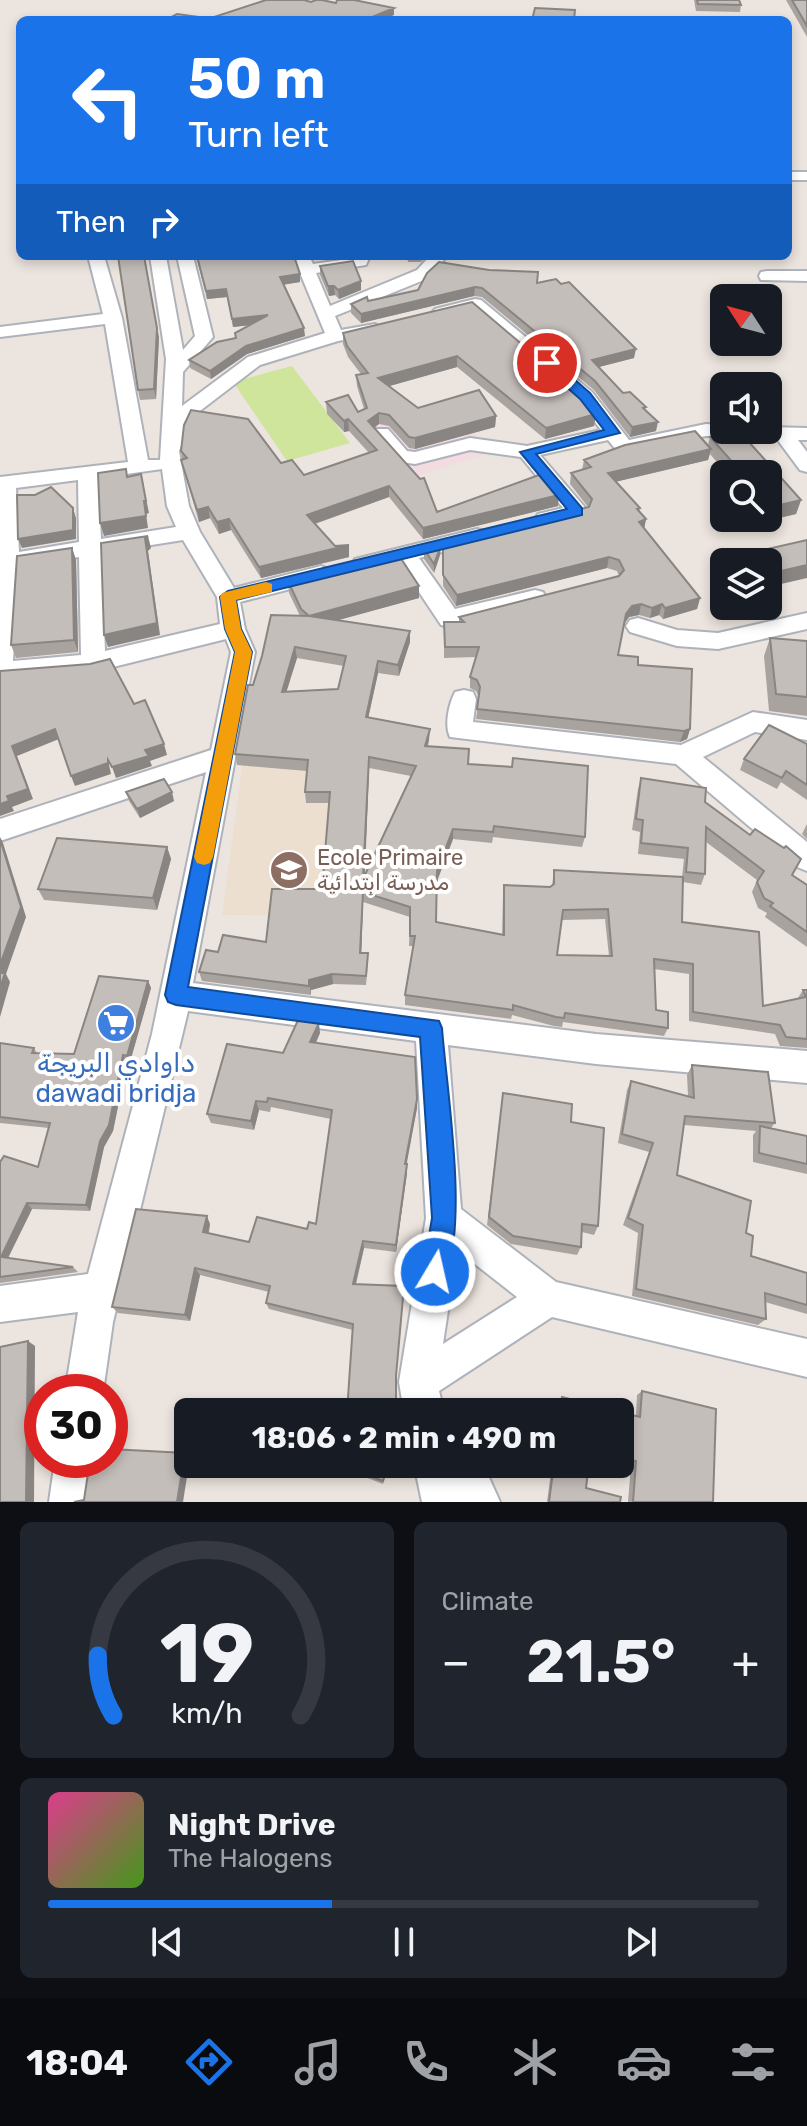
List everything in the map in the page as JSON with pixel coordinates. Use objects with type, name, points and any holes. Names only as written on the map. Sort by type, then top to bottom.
[{"type":"street","points":[[97,260],[113,318],[139,468]]},
{"type":"street","points":[[87,1374],[94,1322],[176,995],[243,652],[233,629],[228,597],[189,532],[178,506],[170,457],[174,371],[171,319],[159,260]]},
{"type":"street","points":[[174,371],[204,337],[186,260]]},
{"type":"street","points":[[335,336],[304,263],[361,260]]},
{"type":"street","points":[[407,260],[412,280]]},
{"type":"street","points":[[325,314],[412,280],[423,274],[435,260]]},
{"type":"street","points":[[767,276],[807,276]]},
{"type":"street","points":[[419,319],[475,304],[585,396],[624,447],[706,430],[807,434]]},
{"type":"street","points":[[0,332],[113,318]]},
{"type":"street","points":[[170,457],[183,414],[254,361],[335,336],[391,325]]},
{"type":"street","points":[[381,433],[401,457],[415,458],[470,444],[527,452],[613,433]]},
{"type":"street","points":[[783,433],[807,466]]},
{"type":"street","points":[[520,525],[577,511],[527,452]]},
{"type":"street","points":[[170,457],[139,468],[3,482],[0,671],[93,663],[233,629]]},
{"type":"street","points":[[88,472],[93,663]]},
{"type":"street","points":[[4,562],[189,532]]},
{"type":"street","points":[[228,597],[491,532]]},
{"type":"street","points":[[405,554],[449,619],[550,594]]},
{"type":"street","points":[[638,626],[677,638],[718,641],[807,621]]},
{"type":"street","points":[[464,699],[459,730],[683,755],[753,722],[807,730]]},
{"type":"street","points":[[683,755],[807,859]]},
{"type":"street","points":[[0,830],[223,756]]},
{"type":"street","points":[[176,995],[596,1049],[807,1067]]},
{"type":"street","points":[[421,1397],[444,1218],[431,1028]]},
{"type":"street","points":[[444,1218],[548,1298],[807,1358]]},
{"type":"street","points":[[0,1304],[102,1290]]},
{"type":"street","points":[[421,1397],[548,1298]]},
{"type":"street","points":[[69,1502],[72,1478]]},
{"type":"street","points":[[437,1478],[442,1502]]},
{"type":"street","points":[[468,1478],[480,1502]]},
{"type":"shaded area","points":[[450,401],[489,453],[392,484],[353,425]]},
{"type":"shaded area","name":"Ecole Primaire مدرسة ابتدائية","points":[[243,760],[355,761],[348,916],[222,915]]},
{"type":"green space","points":[[292,366],[350,443],[287,461],[233,382]]},
{"type":"building","points":[[266,0],[336,3],[337,0],[354,0],[394,8],[375,16],[217,16]]},
{"type":"building","points":[[697,0],[739,0],[741,5],[698,4]]},
{"type":"building","points":[[792,0],[807,0],[807,26]]},
{"type":"building","points":[[535,8],[575,10],[574,16],[533,16]]},
{"type":"building","points":[[119,260],[145,260],[157,328],[154,389],[138,390]]},
{"type":"building","points":[[198,260],[295,260],[300,274],[280,277],[304,328],[246,346],[210,371],[189,360],[217,342],[236,338],[235,333],[268,315],[232,319],[226,289],[206,291]]},
{"type":"building","points":[[353,261],[361,281],[338,290],[328,286],[320,266]]},
{"type":"building","points":[[439,262],[489,270],[538,272],[537,283],[556,279],[561,284],[569,282],[636,349],[592,360],[623,393],[630,392],[658,422],[632,427],[595,381],[482,288],[475,287],[361,314],[351,304],[367,297],[368,301],[418,290],[427,273]]},
{"type":"building","points":[[472,302],[577,391],[596,414],[546,428],[457,356],[378,378],[418,408],[479,390],[496,416],[415,438],[409,437],[389,415],[379,413],[368,421],[420,479],[424,478],[437,512],[539,475],[559,495],[423,528],[389,486],[307,515],[335,546],[349,545],[259,567],[229,519],[217,522],[208,507],[197,510],[181,460],[187,458],[181,451],[184,425],[191,410],[248,419],[281,463],[292,460],[304,475],[377,450],[348,419],[344,421],[326,402],[348,395],[358,412],[367,408],[356,375],[368,373],[347,346],[343,333]]},
{"type":"building","points":[[695,431],[711,449],[608,473],[640,508],[637,509],[646,519],[639,522],[700,598],[665,608],[662,604],[652,608],[641,604],[632,606],[626,614],[618,655],[638,657],[638,665],[692,669],[690,729],[684,731],[477,709],[480,687],[477,680],[470,677],[479,647],[445,647],[444,622],[464,622],[459,617],[619,576],[624,570],[619,560],[609,557],[457,595],[443,575],[443,543],[589,507],[592,499],[571,473],[591,467],[584,460],[625,445]]},
{"type":"building","points":[[716,444],[751,444],[765,460],[731,460]]},
{"type":"building","points":[[126,469],[127,477],[141,474],[146,516],[100,523],[98,473]]},
{"type":"building","points":[[782,479],[801,500],[782,504]]},
{"type":"building","points":[[51,487],[73,508],[73,530],[18,539],[17,495],[35,495]]},
{"type":"building","points":[[148,536],[145,538],[157,623],[104,635],[101,543]]},
{"type":"building","points":[[807,540],[807,565],[782,571],[782,548],[772,548]]},
{"type":"building","points":[[441,545],[434,564],[424,549]]},
{"type":"building","points":[[72,548],[74,640],[11,645],[17,556]]},
{"type":"building","points":[[398,554],[419,586],[309,616],[301,609],[288,581]]},
{"type":"building","points":[[271,615],[309,616],[410,631],[398,665],[378,661],[366,717],[430,729],[425,746],[469,749],[468,764],[512,767],[513,758],[588,766],[585,837],[494,826],[493,832],[453,829],[437,871],[436,922],[504,935],[504,885],[550,887],[554,884],[554,870],[683,877],[682,922],[759,932],[763,1006],[806,997],[803,990],[807,990],[807,1039],[786,1037],[780,1025],[693,1012],[693,964],[654,959],[656,1010],[668,1012],[668,1028],[565,1013],[564,1018],[556,1017],[513,1005],[513,1010],[405,995],[415,936],[410,936],[410,907],[363,892],[360,953],[368,953],[366,976],[332,974],[309,980],[309,986],[199,972],[206,950],[218,952],[223,935],[266,942],[272,889],[322,889],[330,792],[305,792],[308,760],[235,754],[248,685],[253,685]],"holes":[[[295,647],[346,656],[338,689],[282,692]],[[369,757],[416,766],[363,879]],[[608,909],[612,956],[557,955],[563,910]]]},
{"type":"building","points":[[770,638],[807,641],[807,697],[776,694]]},
{"type":"building","points":[[110,659],[134,704],[145,700],[164,744],[145,750],[149,756],[112,767],[108,760],[108,763],[71,776],[55,729],[12,746],[28,789],[7,796],[9,801],[0,804],[0,671],[90,664]]},
{"type":"building","points":[[769,725],[807,744],[807,785],[786,771],[782,778],[744,759]]},
{"type":"building","points":[[641,778],[706,788],[705,802],[750,835],[755,829],[784,848],[786,846],[801,859],[792,875],[807,885],[807,932],[770,906],[773,903],[764,898],[757,882],[764,871],[706,827],[705,874],[686,872],[688,848],[641,843],[643,820],[636,819]]},
{"type":"building","points":[[164,779],[172,792],[137,809],[126,792]]},
{"type":"building","points":[[57,838],[167,847],[153,898],[38,889]]},
{"type":"building","points":[[0,839],[21,907],[0,965]]},
{"type":"building","points":[[99,976],[148,981],[127,1056],[123,1055],[109,1125],[100,1141],[86,1205],[27,1203],[1,1257],[73,1267],[0,1277],[0,1162],[4,1156],[38,1167],[50,1123],[0,1117],[0,1043],[34,1048],[32,1053],[74,1054]]},
{"type":"building","points":[[299,1018],[319,1023],[310,1042],[415,1057],[417,1099],[405,1164],[396,1245],[363,1241],[353,1284],[404,1286],[396,1398],[348,1398],[353,1324],[266,1303],[270,1286],[195,1268],[185,1315],[112,1307],[136,1209],[207,1216],[203,1232],[249,1242],[257,1217],[307,1229],[309,1222],[316,1224],[332,1110],[268,1098],[267,1102],[256,1101],[251,1121],[207,1114],[227,1044],[283,1053]]},
{"type":"building","points":[[692,1065],[768,1072],[775,1123],[685,1116],[677,1175],[751,1201],[746,1233],[753,1236],[751,1256],[807,1273],[807,1305],[765,1293],[766,1319],[636,1289],[643,1225],[628,1218],[653,1143],[622,1134],[631,1081],[694,1098]]},
{"type":"building","points":[[503,1093],[572,1104],[571,1122],[604,1128],[598,1226],[582,1224],[581,1247],[513,1236],[489,1217]]},
{"type":"building","points":[[760,1126],[807,1136],[807,1164],[759,1153]]},
{"type":"building","points":[[28,1341],[28,1374],[24,1374],[26,1502],[0,1502],[0,1347]]},
{"type":"building","points":[[642,1391],[716,1409],[713,1502],[633,1502],[636,1461],[634,1416],[640,1417]]},
{"type":"building","points":[[128,1450],[174,1452],[174,1478],[181,1478],[177,1502],[74,1502],[84,1500],[87,1478],[128,1478]]},
{"type":"building","points":[[552,1478],[587,1478],[586,1488],[621,1497],[620,1502],[549,1502]]},
{"type":"slow traffic","points":[[204,857],[243,652],[233,629],[228,597],[266,588]]},
{"type":"place","name":"Ecole Primaire مدرسة ابتدائية","points":[[289,870]]},
{"type":"place","name":"داوادي البريجة dawadi bridja","points":[[116,1023]]},
{"type":"route","points":[[435,1272],[444,1218],[431,1028],[176,995],[243,652],[233,629],[228,597],[577,511],[527,452],[613,433],[585,396],[547,363]]}]
